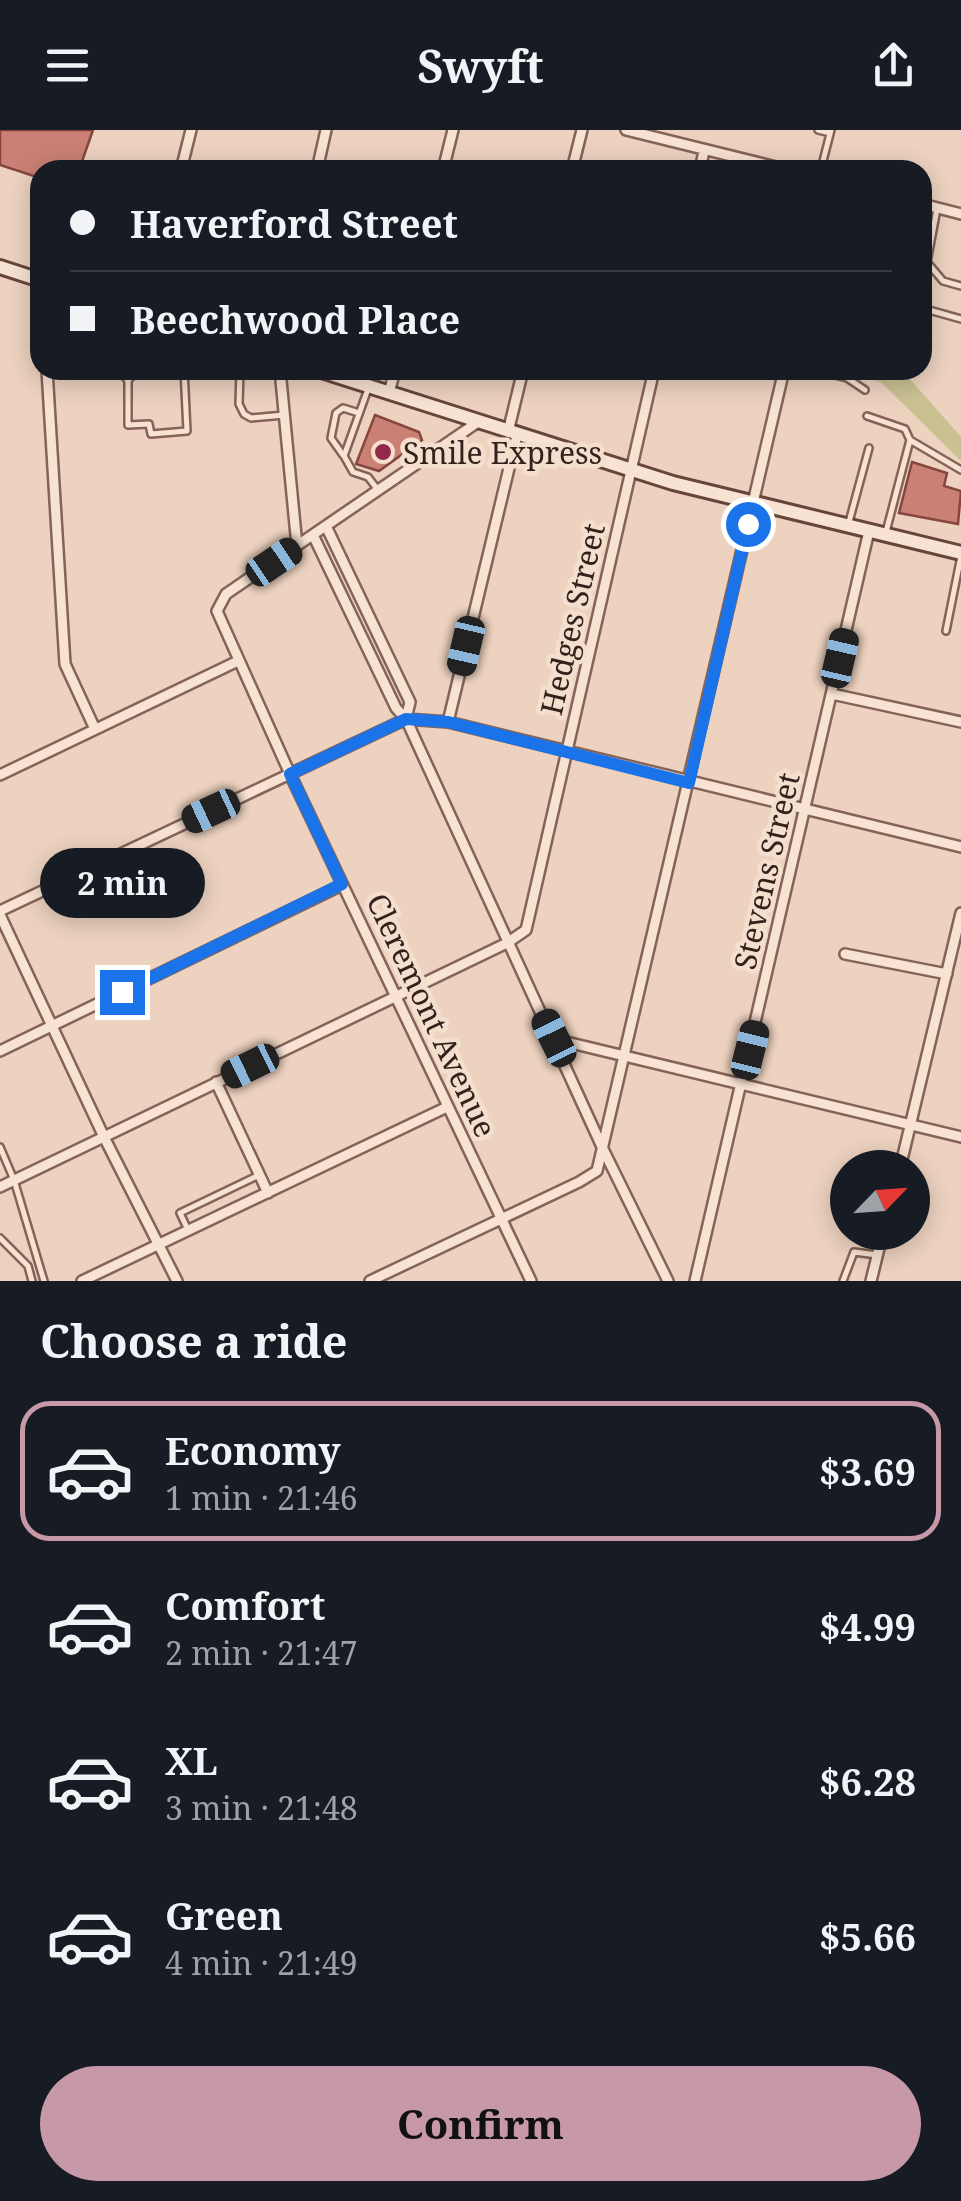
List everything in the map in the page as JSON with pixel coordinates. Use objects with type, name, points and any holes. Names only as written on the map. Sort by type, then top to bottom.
[{"type":"main road","points":[[0,267],[30,277]]},
{"type":"main road","points":[[349,380],[632,471],[961,554]]},
{"type":"street","points":[[183,160],[190,130]]},
{"type":"street","points":[[318,160],[326,130]]},
{"type":"street","points":[[446,160],[453,130]]},
{"type":"street","points":[[574,160],[582,130]]},
{"type":"street","points":[[626,130],[746,160]]},
{"type":"street","points":[[702,160],[704,150]]},
{"type":"street","points":[[932,207],[961,214]]},
{"type":"street","points":[[47,380],[65,664],[94,729]]},
{"type":"street","points":[[281,380],[297,546],[478,422]]},
{"type":"street","points":[[389,393],[392,380]]},
{"type":"street","points":[[448,722],[522,380]]},
{"type":"street","name":"Hedges Street","points":[[507,943],[526,930],[652,380]]},
{"type":"street","points":[[370,1281],[502,1220],[596,1170],[782,380]]},
{"type":"street","points":[[326,526],[410,702],[406,719]]},
{"type":"street","name":"Stevens Street","points":[[695,1281],[870,531]]},
{"type":"street","points":[[313,535],[396,708],[406,719],[603,1149],[668,1281]]},
{"type":"street","name":"Cleremont Avenue","points":[[297,546],[226,594],[218,606],[221,624],[531,1281]]},
{"type":"street","points":[[0,775],[238,661]]},
{"type":"street","points":[[832,694],[961,722]]},
{"type":"street","points":[[177,1281],[104,1137],[0,913],[406,719],[448,722],[961,847]]},
{"type":"street","points":[[0,1051],[342,884]]},
{"type":"street","points":[[905,1150],[961,913]]},
{"type":"street","points":[[0,1187],[507,943]]},
{"type":"street","points":[[845,954],[946,974]]},
{"type":"street","points":[[554,1038],[961,1137]]},
{"type":"street","points":[[216,1082],[268,1193]]},
{"type":"street","points":[[82,1281],[448,1107]]},
{"type":"street","points":[[870,1281],[878,1250]]},
{"type":"lane","points":[[677,144],[678,130]]},
{"type":"lane","points":[[818,130],[831,132],[823,160]]},
{"type":"lane","points":[[932,236],[937,209]]},
{"type":"lane","points":[[932,268],[943,281],[961,286]]},
{"type":"lane","points":[[932,311],[961,318]]},
{"type":"lane","points":[[128,381],[128,426],[149,424],[152,434],[187,431],[184,380]]},
{"type":"lane","points":[[240,380],[239,404],[244,414],[251,418],[284,414]]},
{"type":"lane","points":[[850,380],[866,390]]},
{"type":"lane","points":[[344,456],[368,386]]},
{"type":"lane","points":[[359,413],[343,408],[336,413],[331,438],[353,472],[368,477],[378,490]]},
{"type":"lane","points":[[868,416],[905,429],[910,440],[961,470]]},
{"type":"lane","points":[[886,535],[910,440]]},
{"type":"lane","points":[[848,526],[869,448]]},
{"type":"lane","points":[[946,631],[961,554]]},
{"type":"lane","points":[[1,1152],[14,1180],[44,1281]]},
{"type":"lane","points":[[188,1230],[180,1213],[259,1174]]},
{"type":"lane","points":[[0,1238],[28,1266],[32,1281]]},
{"type":"lane","points":[[844,1281],[854,1252],[877,1255]]},
{"type":"shaded area","points":[[874,380],[911,380],[961,437],[961,461]]},
{"type":"building","points":[[0,130],[93,130],[82,160],[30,160],[30,175],[0,165]]},
{"type":"building","name":"Smile Express","points":[[375,415],[419,432],[422,440],[379,471],[356,464]]},
{"type":"building","points":[[912,462],[947,473],[944,486],[961,491],[958,524],[899,513]]},
{"type":"place","name":"Smile Express","points":[[383,452]]},
{"type":"route","points":[[122,992],[342,884],[290,774],[406,719],[448,722],[689,783],[748,524]]}]
